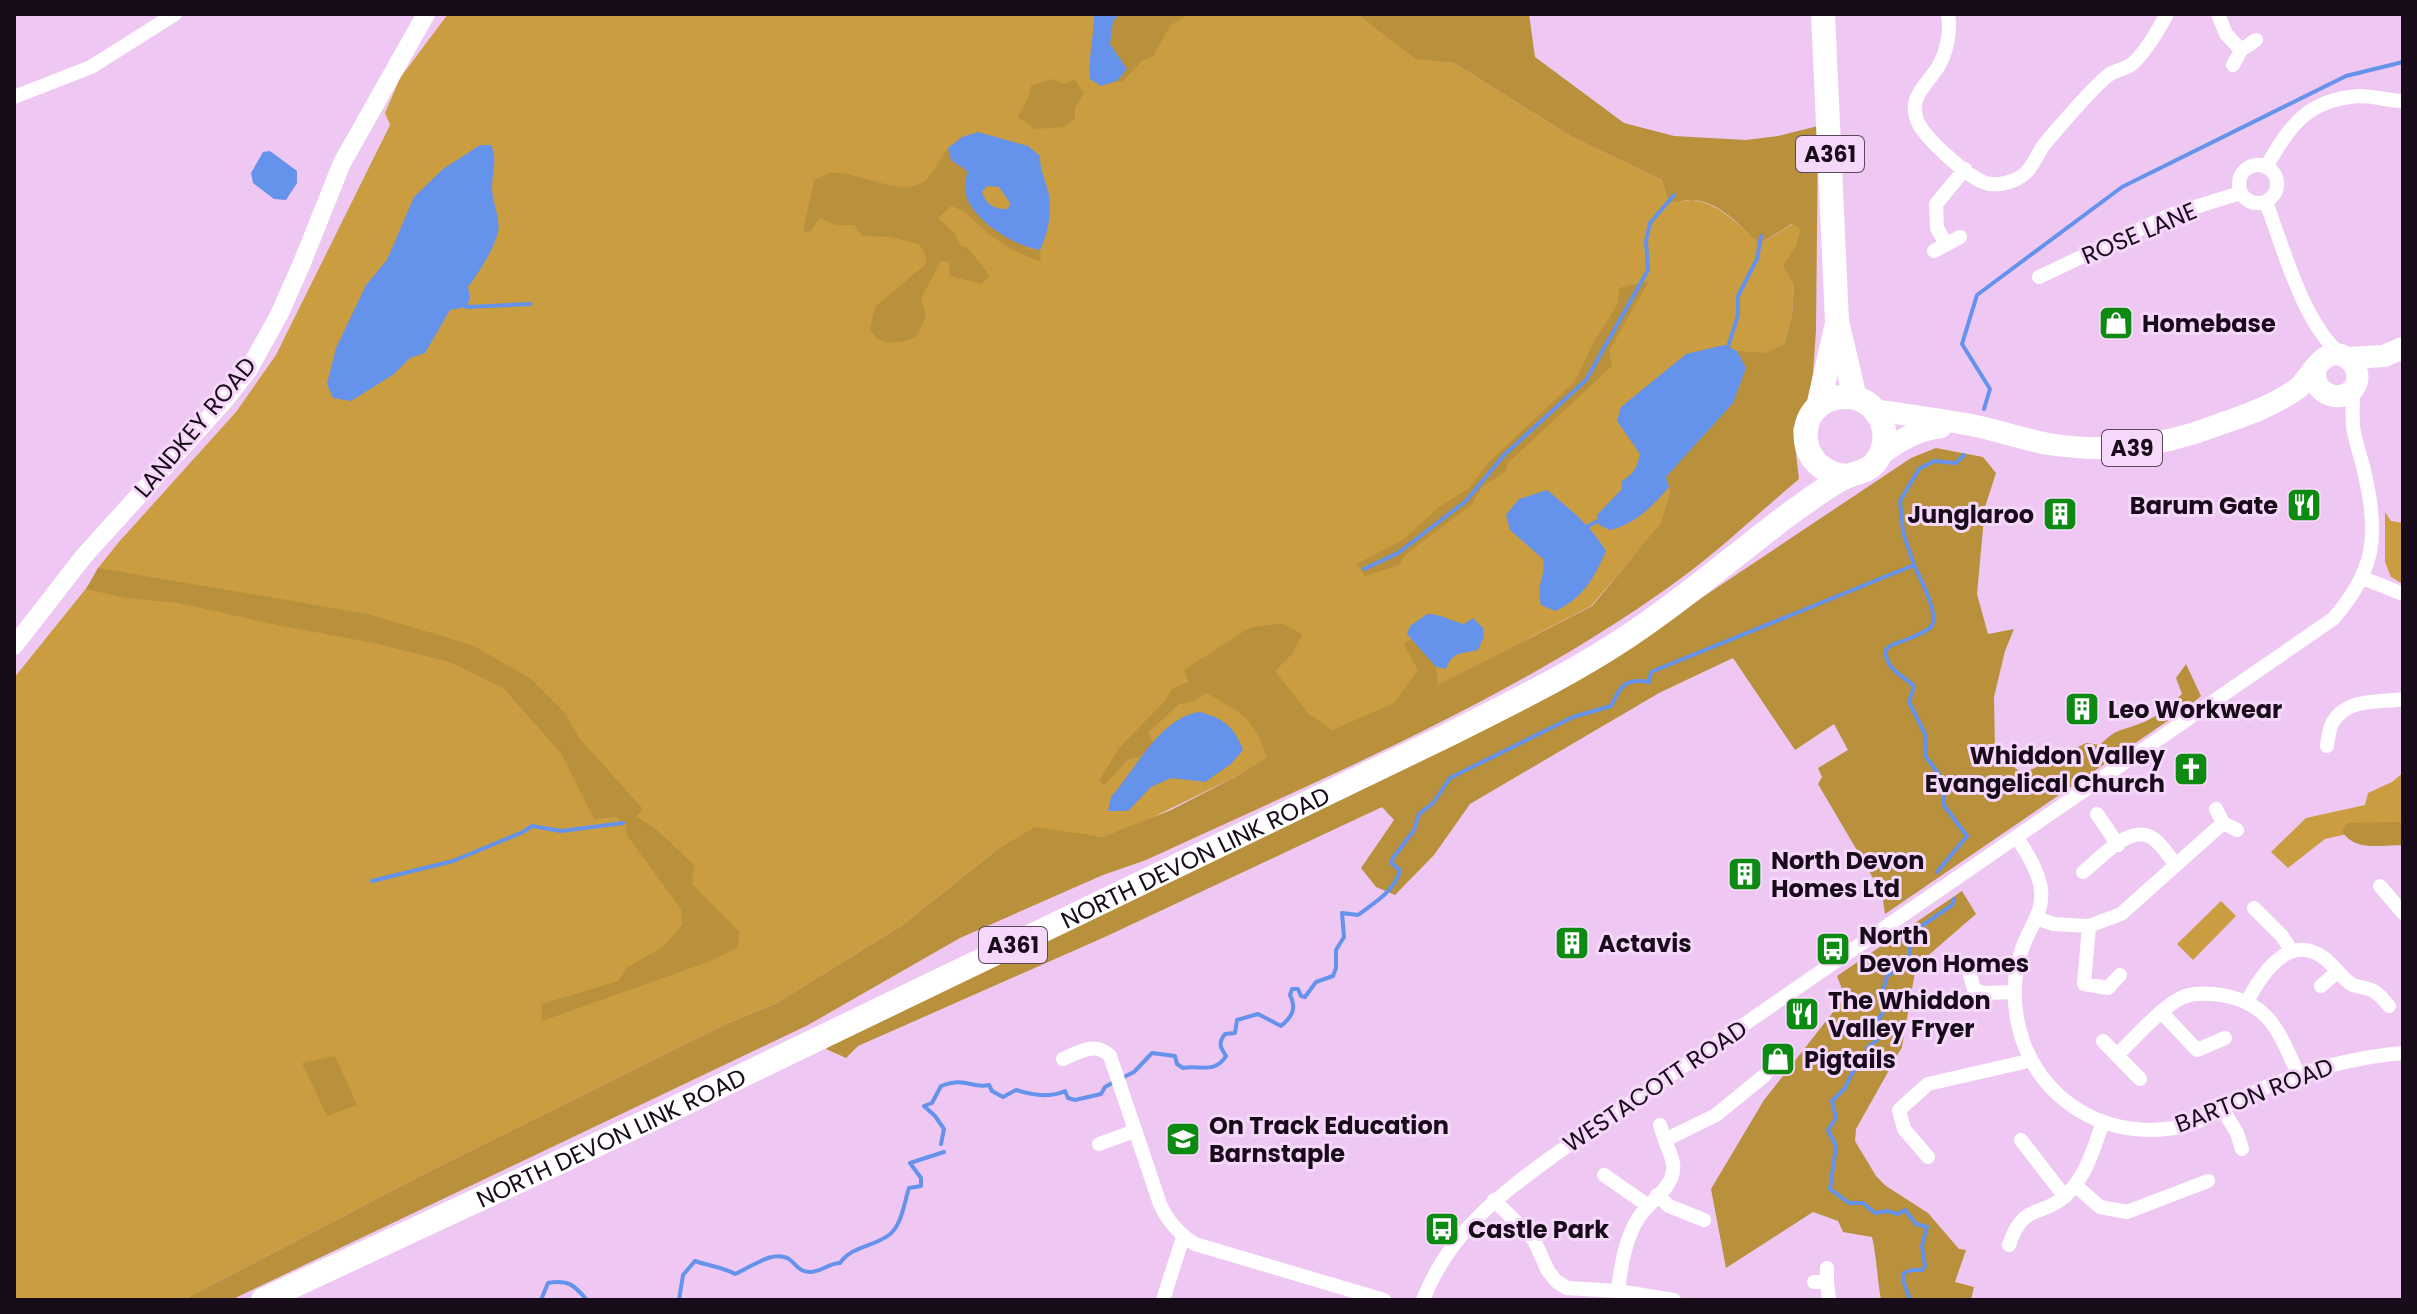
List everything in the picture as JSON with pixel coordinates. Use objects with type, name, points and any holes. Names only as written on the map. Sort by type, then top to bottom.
[{"type":"highway","name":"A361","points":[[1818,407],[1837,321],[1823,14]]},
{"type":"highway","name":"A361","points":[[1837,321],[1865,404]]},
{"type":"highway","points":[[1835,398],[1865,404],[1884,431],[1881,454],[1864,471],[1848,476],[1827,472],[1811,458],[1805,437],[1807,426],[1818,407],[1835,398]]},
{"type":"highway","name":"NORTH DEVON LINK ROAD","points":[[1795,511],[1812,477],[1811,458]]},
{"type":"highway","name":"NORTH DEVON LINK ROAD","points":[[263,1300],[652,1119],[1521,698],[1627,637],[1795,511],[1848,476]]},
{"type":"main road","points":[[2336,376],[2394,352]]},
{"type":"main road","name":"A39","points":[[1865,404],[2048,444],[2125,449],[2214,427],[2336,376]]},
{"type":"main road","name":"A39","points":[[1881,454],[1920,430],[1974,426]]},
{"type":"street","points":[[14,97],[91,67],[175,14]]},
{"type":"street","name":"LANDKEY ROAD","points":[[14,646],[84,556],[225,400],[249,369],[297,276],[342,163],[426,14]]},
{"type":"street","points":[[1948,14],[1945,50],[1938,66],[1918,92],[1914,106],[1916,119],[1923,132],[1980,181],[1989,184],[2003,184],[2027,173],[2044,144],[2110,75],[2134,63],[2167,14]]},
{"type":"street","points":[[2218,14],[2226,34],[2241,50]]},
{"type":"street","points":[[2233,65],[2241,50],[2256,40]]},
{"type":"street","points":[[2266,167],[2290,126],[2326,103],[2360,96],[2403,101]]},
{"type":"street","points":[[2257,165],[2272,171],[2277,184],[2273,196],[2266,202],[2249,201],[2240,193],[2242,173],[2257,165]]},
{"type":"street","points":[[1947,244],[1937,228],[1936,204],[1965,169]]},
{"type":"street","name":"ROSE LANE","points":[[2039,277],[2170,215],[2240,193]]},
{"type":"street","points":[[2266,202],[2336,376]]},
{"type":"street","points":[[2315,327],[2334,349],[2336,376]]},
{"type":"street","name":"WESTACOTT ROAD","points":[[1423,1300],[1455,1242],[1494,1200],[1565,1147],[2333,619],[2351,599],[2363,578],[2373,544],[2374,527],[2353,424],[2336,376]]},
{"type":"street","points":[[2363,578],[2403,594]]},
{"type":"street","points":[[2327,746],[2333,722],[2347,708],[2367,701],[2403,699]]},
{"type":"street","points":[[2097,814],[2118,845]]},
{"type":"street","points":[[2038,919],[2054,924],[2089,926],[2121,914],[2176,865],[2219,816],[2237,830]]},
{"type":"street","points":[[2083,872],[2136,835],[2149,836],[2176,865]]},
{"type":"street","name":"BARTON ROAD","points":[[2017,838],[2036,867],[2043,889],[2038,919],[2018,958],[2014,992],[2017,1023],[2029,1058],[2043,1080],[2074,1108],[2103,1122],[2125,1128],[2178,1128],[2298,1074],[2349,1059],[2403,1053]]},
{"type":"street","points":[[2380,886],[2403,913]]},
{"type":"street","points":[[2254,908],[2282,936],[2291,950]]},
{"type":"street","points":[[2089,926],[2084,984],[2108,988],[2120,975]]},
{"type":"street","points":[[2248,1000],[2272,965],[2291,950],[2318,954],[2353,986],[2375,991],[2389,1006]]},
{"type":"street","points":[[1968,967],[1974,990],[1984,993],[2014,992]]},
{"type":"street","points":[[2321,986],[2338,971]]},
{"type":"street","points":[[2117,1055],[2178,1000],[2199,994],[2248,1000],[2274,1026],[2298,1074]]},
{"type":"street","points":[[2162,1013],[2197,1050],[2225,1038]]},
{"type":"street","points":[[2103,1041],[2140,1079]]},
{"type":"street","points":[[1063,1059],[1090,1048],[1104,1050],[1110,1056],[1160,1204],[1165,1216],[1183,1237],[1195,1244],[1384,1300]]},
{"type":"street","points":[[1928,1157],[1904,1129],[1899,1110],[1928,1084],[2024,1062],[2029,1058]]},
{"type":"street","points":[[1665,1140],[1716,1115],[1765,1075]]},
{"type":"street","points":[[2222,1108],[2237,1133],[2242,1149]]},
{"type":"street","points":[[2009,1245],[2015,1229],[2026,1215],[2070,1191],[2086,1167],[2103,1122]]},
{"type":"street","points":[[1618,1291],[1626,1245],[1637,1220],[1673,1175],[1674,1166],[1660,1125]]},
{"type":"street","points":[[1099,1144],[1135,1131]]},
{"type":"street","points":[[2021,1140],[2070,1191],[2100,1207],[2127,1212],[2208,1181]]},
{"type":"street","points":[[1604,1175],[1652,1200],[1704,1220]]},
{"type":"street","points":[[1494,1200],[1534,1240],[1548,1271],[1566,1294],[1618,1291],[1674,1300]]},
{"type":"street","points":[[1163,1300],[1183,1237]]},
{"type":"street","points":[[1823,1277],[1829,1300]]},
{"type":"shaded area","points":[[448,14],[1357,14],[1416,58],[1454,63],[1572,137],[1662,180],[1668,201],[1693,200],[1712,206],[1759,244],[1793,224],[1802,229],[1784,266],[1794,285],[1792,314],[1784,344],[1670,491],[1662,523],[1591,606],[1437,686],[1268,757],[1239,775],[1137,825],[1103,837],[1075,834],[994,852],[901,926],[775,1004],[726,1024],[428,1172],[183,1300],[14,1300],[14,678],[92,581],[118,543],[236,412],[276,355],[390,125],[385,113],[400,78]]},
{"type":"shaded area","points":[[1119,14],[1188,14],[1170,26],[1153,56],[1142,61],[1122,82],[1117,81],[1127,68],[1110,44],[1113,22]]},
{"type":"shaded area","points":[[1357,14],[1529,14],[1535,57],[1624,123],[1674,136],[1746,140],[1818,126],[1816,330],[1807,405],[1793,429],[1799,479],[1689,572],[1611,626],[1483,700],[1349,767],[1146,860],[1103,875],[960,938],[808,1025],[231,1300],[183,1300],[428,1172],[726,1024],[775,1004],[901,926],[994,852],[1035,827],[1103,837],[1171,810],[1239,775],[1267,757],[1262,744],[1245,718],[1206,693],[1194,701],[1179,704],[1148,733],[1154,744],[1143,756],[1129,759],[1104,785],[1099,781],[1120,747],[1164,702],[1173,688],[1188,682],[1184,670],[1249,628],[1281,623],[1302,634],[1292,654],[1275,671],[1309,714],[1332,730],[1394,703],[1418,670],[1404,645],[1411,639],[1436,667],[1438,685],[1592,606],[1661,523],[1670,491],[1666,477],[1733,403],[1746,368],[1737,351],[1766,353],[1784,344],[1792,314],[1794,285],[1783,266],[1795,247],[1801,229],[1792,224],[1759,244],[1712,205],[1692,200],[1668,201],[1662,180],[1572,137],[1454,63],[1416,59]]},
{"type":"shaded area","points":[[1051,79],[1065,84],[1074,79],[1084,93],[1075,108],[1075,119],[1064,127],[1035,129],[1018,117],[1031,86]]},
{"type":"shaded area","points":[[948,148],[951,160],[967,171],[965,191],[1028,249],[1040,250],[1041,261],[1009,248],[964,212],[951,206],[938,218],[990,276],[981,284],[950,276],[949,262],[941,261],[921,298],[926,317],[915,338],[884,342],[870,329],[875,307],[925,265],[927,258],[919,244],[890,237],[863,236],[854,225],[836,225],[820,218],[810,232],[803,231],[814,181],[828,174],[841,173],[893,186],[917,185],[930,176]]},
{"type":"shaded area","points":[[1649,281],[1609,351],[1612,366],[1508,463],[1506,471],[1482,487],[1472,504],[1406,554],[1399,565],[1365,576],[1357,564],[1404,539],[1439,507],[1469,488],[1488,463],[1575,381],[1618,303],[1619,288]]},
{"type":"shaded area","points":[[1936,448],[1983,457],[1996,473],[1985,507],[1977,594],[1988,634],[2014,629],[2005,651],[1994,697],[1995,750],[2022,774],[2086,743],[2100,745],[2114,733],[2157,715],[2182,694],[2176,678],[2186,664],[2201,696],[1885,914],[1882,893],[1818,784],[1822,777],[1818,768],[1848,750],[1834,724],[1795,750],[1733,658],[1659,693],[1470,804],[1434,855],[1395,895],[1376,887],[1361,868],[1394,820],[1382,807],[1107,936],[858,1046],[846,1058],[826,1049],[842,1036],[1682,611],[1911,458]]},
{"type":"shaded area","points":[[2385,512],[2391,521],[2403,523],[2403,584],[2391,577],[2385,562]]},
{"type":"shaded area","points":[[98,568],[368,614],[472,645],[530,678],[564,712],[580,739],[643,809],[636,816],[658,831],[694,865],[692,884],[740,932],[738,947],[708,962],[542,1021],[542,1004],[618,981],[628,967],[663,947],[682,925],[681,909],[626,834],[627,826],[616,817],[594,819],[561,753],[503,688],[450,662],[374,643],[179,603],[126,598],[86,589]]},
{"type":"shaded area","points":[[2403,773],[2403,839],[2347,834],[2325,839],[2288,868],[2271,852],[2306,818],[2365,805],[2368,793]]},
{"type":"shaded area","points":[[2399,822],[2403,826],[2403,845],[2361,845],[2347,838],[2342,831],[2348,823]]},
{"type":"shaded area","points":[[1962,891],[1976,914],[1916,966],[1902,1047],[1856,1129],[1855,1141],[1876,1176],[1886,1186],[1928,1213],[1959,1249],[1966,1250],[1955,1282],[1974,1287],[1971,1300],[1881,1300],[1872,1237],[1843,1232],[1838,1221],[1813,1212],[1726,1268],[1711,1189],[1764,1100],[1845,997],[1837,976]]},
{"type":"shaded area","points":[[2221,901],[2236,916],[2193,960],[2177,944]]},
{"type":"shaded area","points":[[335,1056],[357,1105],[327,1116],[302,1063]]},
{"type":"water","points":[[1094,14],[1119,14],[1113,22],[1110,44],[1127,69],[1117,81],[1101,86],[1090,79]]},
{"type":"water","points":[[978,132],[1028,146],[1040,156],[1050,211],[1040,250],[1006,237],[974,211],[965,190],[967,171],[951,160],[948,148],[962,137]],"holes":[[[987,186],[999,187],[1010,203],[1008,209],[991,205],[983,196],[982,192]]]},
{"type":"water","points":[[480,145],[491,145],[493,151],[492,193],[499,227],[489,253],[468,287],[470,299],[466,307],[450,310],[425,353],[410,358],[394,374],[351,401],[333,398],[327,384],[336,348],[366,285],[387,260],[414,197],[443,169]]},
{"type":"water","points":[[270,151],[297,171],[297,183],[286,200],[274,199],[253,183],[251,173],[263,152]]},
{"type":"water","points":[[1724,345],[1737,351],[1746,368],[1733,403],[1666,477],[1669,487],[1649,508],[1619,527],[1610,530],[1599,525],[1597,515],[1621,490],[1622,481],[1634,470],[1640,454],[1617,421],[1621,407],[1686,354]]},
{"type":"water","points":[[1547,490],[1586,525],[1606,551],[1586,587],[1555,611],[1541,605],[1539,592],[1543,559],[1510,530],[1506,515],[1519,499]]},
{"type":"water","points":[[1427,614],[1464,624],[1473,618],[1483,628],[1484,636],[1478,650],[1455,656],[1446,669],[1436,667],[1407,634],[1410,626]]},
{"type":"water","points":[[1200,712],[1222,721],[1236,735],[1243,750],[1231,764],[1205,782],[1171,778],[1151,787],[1128,811],[1108,811],[1111,797],[1161,734],[1173,723]]},
{"type":"waterway","points":[[1984,409],[1990,389],[1962,344],[1977,295],[2122,187],[2346,76],[2403,62]]},
{"type":"waterway","points":[[1364,569],[1398,553],[1466,501],[1504,455],[1586,380],[1648,270],[1646,241],[1650,223],[1674,195]]},
{"type":"waterway","points":[[1728,347],[1738,315],[1738,296],[1757,259],[1761,236]]},
{"type":"waterway","points":[[466,307],[530,304]]},
{"type":"waterway","points":[[1122,1078],[1134,1072],[1152,1053],[1175,1056],[1177,1064],[1183,1068],[1212,1067],[1226,1056],[1221,1040],[1225,1034],[1235,1033],[1237,1020],[1258,1014],[1281,1026],[1285,1023],[1293,1008],[1292,989],[1298,989],[1305,997],[1316,982],[1333,976],[1336,950],[1344,937],[1342,913],[1358,915],[1394,884],[1400,870],[1391,863],[1393,858],[1414,830],[1419,814],[1433,803],[1450,778],[1573,717],[1611,706],[1624,685],[1634,681],[1649,682],[1651,672],[1914,565],[1903,532],[1900,501],[1919,469],[1934,461],[1956,463],[1964,455]]},
{"type":"waterway","points":[[1588,526],[1598,521]]},
{"type":"waterway","points":[[1914,565],[1933,614],[1931,627],[1885,651],[1892,668],[1914,686],[1909,702],[1925,734],[1926,757],[1944,781],[1943,804],[1967,836],[1937,872]]},
{"type":"waterway","points":[[372,881],[453,861],[532,826],[561,831],[623,823]]},
{"type":"waterway","points":[[1910,1300],[1903,1280],[1904,1273],[1922,1270],[1925,1266],[1922,1246],[1927,1227],[1916,1224],[1905,1210],[1898,1214],[1887,1211],[1875,1213],[1863,1203],[1849,1203],[1830,1189],[1836,1146],[1828,1130],[1836,1118],[1832,1101],[1863,1063],[1868,1047],[1877,1040],[1887,976],[1902,967],[1908,959],[1912,939],[1920,927],[1952,905],[1954,899]]},
{"type":"waterway","points":[[941,1144],[944,1129],[924,1106],[932,1103],[941,1086],[957,1082],[989,1085],[992,1091],[1003,1097],[1016,1090],[1040,1095],[1065,1091],[1068,1098],[1075,1100],[1101,1094],[1105,1087],[1114,1082]]},
{"type":"waterway","points":[[679,1300],[683,1275],[695,1261],[735,1274],[776,1256],[789,1259],[806,1272],[814,1272],[840,1263],[850,1253],[883,1239],[900,1220],[909,1188],[921,1186],[921,1178],[910,1163],[944,1152]]},
{"type":"waterway","points":[[541,1300],[548,1283],[561,1282],[574,1287],[587,1300]]},
{"type":"place","name":"Homebase","points":[[2116,323]]},
{"type":"place","name":"Barum Gate","points":[[2304,505]]},
{"type":"place","name":"Junglaroo","points":[[2060,514]]},
{"type":"place","name":"Leo Workwear","points":[[2082,709]]},
{"type":"place","name":"Whiddon Valley Evangelical Church","points":[[2191,769]]},
{"type":"place","name":"North Devon Homes Ltd","points":[[1745,874]]},
{"type":"place","name":"Actavis","points":[[1572,943]]},
{"type":"place","name":"North Devon Homes","points":[[1833,949]]},
{"type":"place","name":"The Whiddon Valley Fryer","points":[[1802,1014]]},
{"type":"place","name":"Pigtails","points":[[1778,1059]]},
{"type":"place","name":"On Track Education Barnstaple","points":[[1183,1139]]},
{"type":"place","name":"Castle Park","points":[[1442,1229]]}]
